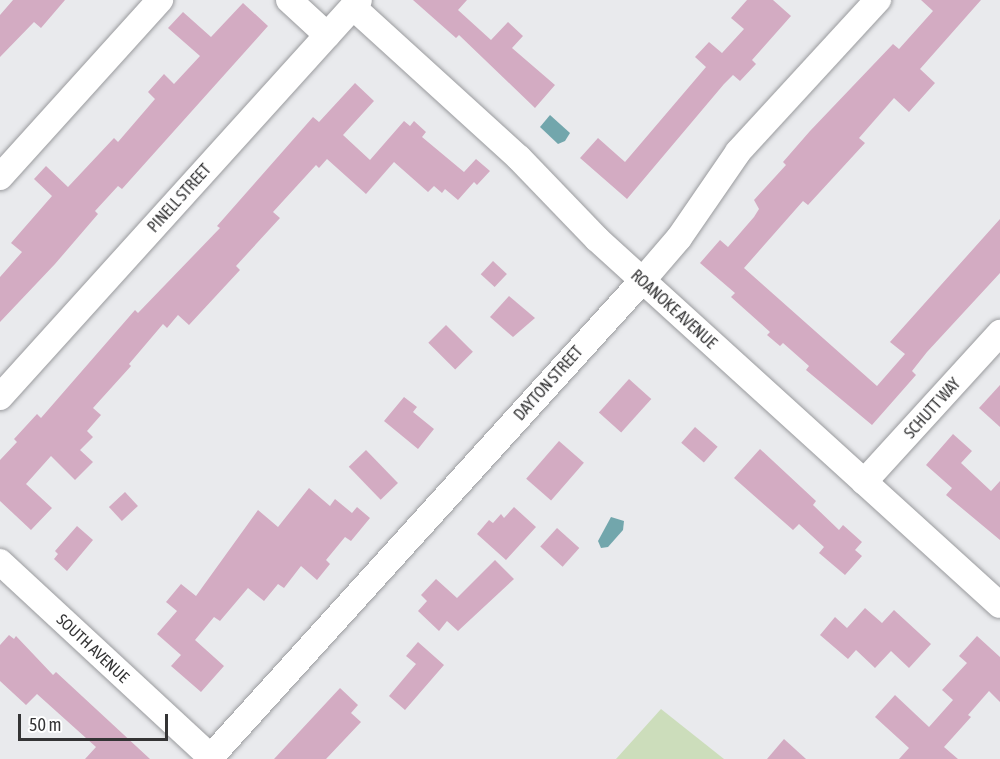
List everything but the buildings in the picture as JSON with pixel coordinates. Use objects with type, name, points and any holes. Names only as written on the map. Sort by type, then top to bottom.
[{"type":"street","points":[[0,177],[160,0]]},
{"type":"street","points":[[290,0],[327,35]]},
{"type":"street","name":"DAYTON STREET","points":[[211,758],[679,238],[738,152],[878,0]]},
{"type":"street","name":"PINELL STREET","points":[[0,397],[356,3]]},
{"type":"street","name":"ROANOKE AVENUE","points":[[356,3],[519,158],[642,280],[1000,605]]},
{"type":"street","name":"SCHUTT WAY","points":[[864,483],[1000,333]]},
{"type":"street","name":"SOUTH AVENUE","points":[[0,562],[211,758]]},
{"type":"green space","points":[[661,709],[724,759],[616,759]]},
{"type":"water","points":[[550,115],[570,133],[565,141],[558,144],[540,127]]},
{"type":"water","points":[[611,517],[624,521],[623,530],[608,547],[601,548],[598,541]]}]
